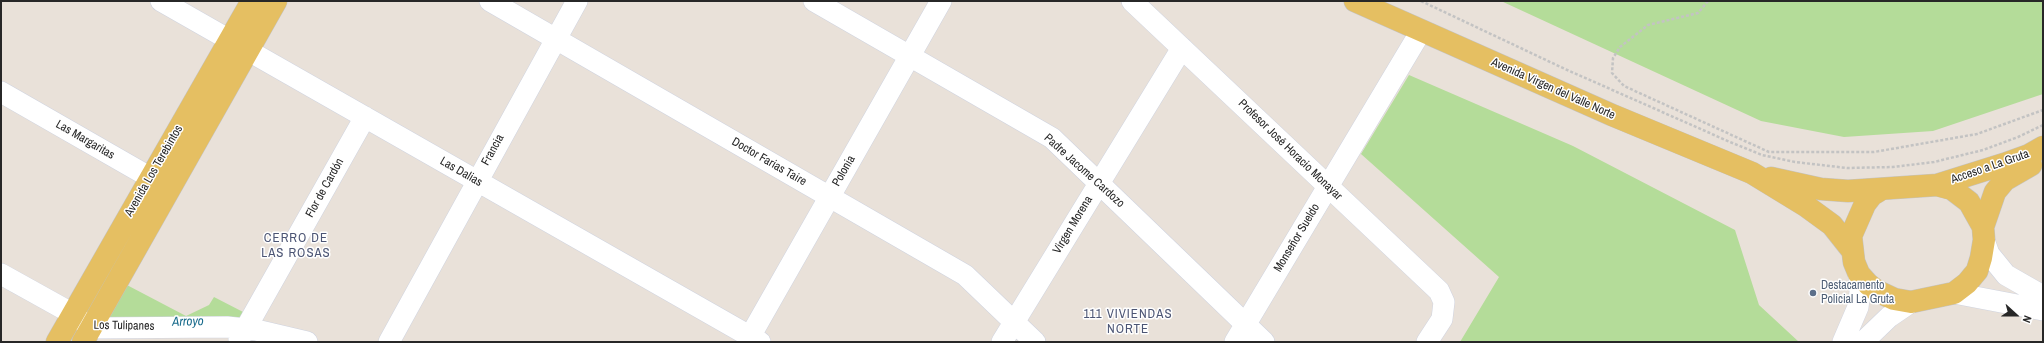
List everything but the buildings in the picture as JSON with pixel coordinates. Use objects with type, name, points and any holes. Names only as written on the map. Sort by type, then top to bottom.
[{"type":"main road","name":"Avenida Los Terebintos","points":[[57,342],[252,1]]},
{"type":"main road","name":"Avenida Los Terebintos","points":[[87,335],[276,1]]},
{"type":"main road","name":"Avenida Virgen del Valle Norte","points":[[1356,1],[1612,115],[1752,173],[1821,189],[1848,191],[1882,189]]},
{"type":"main road","name":"Acceso a La Gruta","points":[[1937,185],[2004,164],[2029,155],[2043,147]]},
{"type":"main road","name":"Acceso a La Gruta","points":[[1984,234],[1992,199],[2005,180],[2043,158]]},
{"type":"main road","name":"Avenida Virgen del Valle Norte","points":[[1752,173],[1832,225],[1852,249]]},
{"type":"main road","points":[[1937,185],[1952,189],[1966,198],[1975,211],[1984,234],[1981,258],[1977,271],[1967,283],[1954,293],[1911,302],[1894,299],[1877,291],[1859,274],[1854,262],[1852,236],[1864,204],[1872,195],[1882,189],[1937,185]]},
{"type":"street","name":"Las Dalias","points":[[162,1],[752,340]]},
{"type":"street","name":"Doctor Farias Taire","points":[[490,1],[965,275],[1034,342]]},
{"type":"street","name":"Francia","points":[[389,342],[476,181],[577,1]]},
{"type":"street","name":"Padre Jacome Cardozo","points":[[814,1],[1052,138],[1264,342]]},
{"type":"street","name":"Polonia","points":[[752,340],[829,197],[941,1]]},
{"type":"street","name":"Profesor José Horacio Monayar","points":[[1132,1],[1439,291],[1444,302],[1442,319],[1428,342]]},
{"type":"street","name":"Monseñor Sueldo","points":[[1235,342],[1421,31]]},
{"type":"street","name":"Virgen Morena","points":[[1002,342],[1182,48]]},
{"type":"street","name":"Las Margaritas","points":[[1,92],[170,189]]},
{"type":"street","name":"Flor de Cardón","points":[[242,335],[365,117]]},
{"type":"street","points":[[1984,234],[1988,254],[2006,275],[2043,296]]},
{"type":"street","name":"Los Tulipanes","points":[[1,274],[73,314],[87,335],[227,327],[242,335],[308,342]]},
{"type":"street","points":[[1843,342],[1858,307],[1860,292],[1859,274]]},
{"type":"street","points":[[1954,293],[2043,310]]},
{"type":"street","points":[[1863,342],[1889,317],[1911,302]]},
{"type":"path","points":[[1421,1],[1579,75],[1730,142],[1762,155],[1795,162],[1847,168],[1893,167],[1934,162],[1983,150],[2018,137],[2043,125]]},
{"type":"path","points":[[1708,1],[1698,13],[1648,25],[1620,47],[1613,58],[1612,73],[1624,86],[1769,152],[1874,152],[1977,134],[2043,110]]},
{"type":"green space","points":[[1501,1],[2043,1],[2043,94],[1933,131],[1844,137],[1761,121]]},
{"type":"green space","points":[[1409,75],[1573,146],[1735,230],[1759,305],[1799,342],[1460,342],[1499,277],[1361,154]]},
{"type":"green space","points":[[125,284],[186,316],[209,305],[214,297],[247,314],[244,318],[108,319]]},
{"type":"place","name":"Destacamento Policial La Gruta","points":[[1813,293]]},
{"type":"district","name":"CERRO DE LAS ROSAS","points":[[296,246]]},
{"type":"district","name":"111 VIVIENDAS NORTE","points":[[1128,322]]},
{"type":"water label","name":"Arroyo","points":[[188,322]]}]
